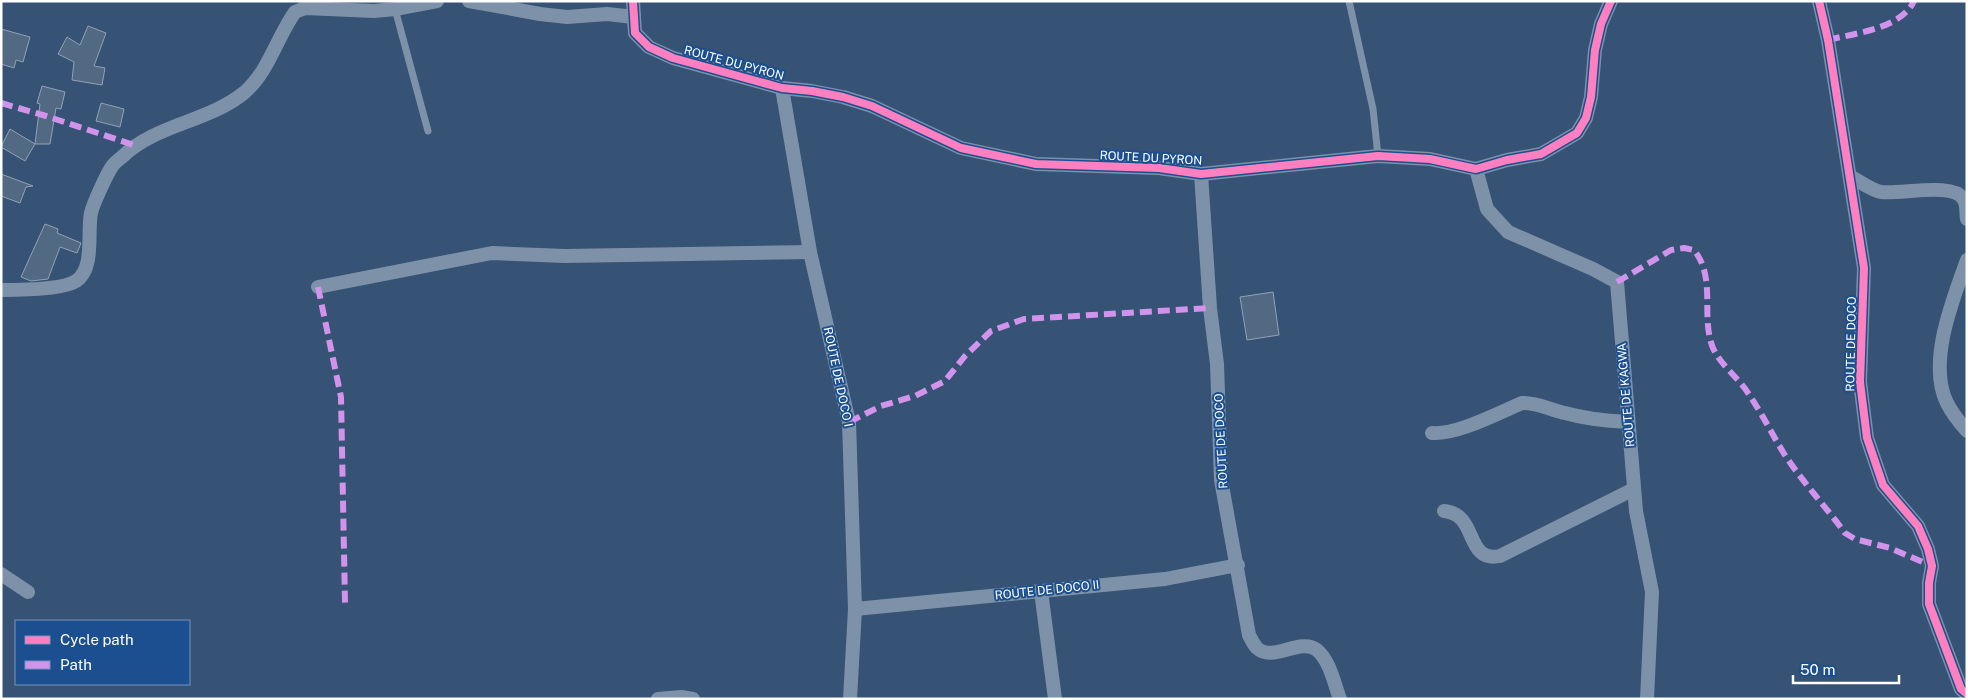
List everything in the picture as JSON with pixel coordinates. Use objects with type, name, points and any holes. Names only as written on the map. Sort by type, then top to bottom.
[{"type":"street","points":[[1,290],[62,286],[76,282],[86,270],[91,212],[111,167],[134,145],[159,132],[219,108],[245,92],[262,74],[295,12],[305,8],[349,11],[395,9],[437,1]]},
{"type":"street","points":[[469,1],[567,17],[591,14],[634,17]]},
{"type":"street","name":"ROUTE DU PYRON","points":[[633,1],[635,33],[649,47],[673,58],[782,88],[843,97],[872,106],[961,148],[1036,164],[1160,168],[1201,174],[1378,156],[1430,159],[1476,168],[1541,154],[1577,133],[1586,118],[1591,97],[1595,50],[1601,24],[1611,1]]},
{"type":"street","name":"ROUTE DE DOCO","points":[[1819,1],[1828,40],[1864,268],[1860,382],[1867,438],[1883,485],[1918,526],[1928,549],[1932,566],[1929,583],[1929,604],[1961,689],[1967,694]]},
{"type":"street","name":"ROUTE DE DOCO I","points":[[782,88],[810,252],[849,422],[855,609],[850,699]]},
{"type":"street","name":"ROUTE DE KAGWA","points":[[1476,168],[1487,209],[1508,232],[1593,268],[1617,282],[1636,511],[1652,592],[1647,699]]},
{"type":"street","name":"ROUTE DE DOCO","points":[[1201,174],[1210,308],[1217,364],[1222,480],[1249,635],[1257,649],[1268,653],[1307,646],[1316,650],[1328,665],[1340,699]]},
{"type":"street","points":[[1850,176],[1879,192],[1896,193],[1942,189],[1959,193],[1965,200],[1967,219]]},
{"type":"street","points":[[318,288],[492,253],[565,256],[810,252]]},
{"type":"street","points":[[1967,260],[1948,313],[1938,371],[1946,402],[1967,431]]},
{"type":"street","points":[[1432,433],[1443,434],[1522,403],[1531,402],[1564,413],[1591,419],[1628,422]]},
{"type":"street","points":[[1444,511],[1457,514],[1462,518],[1477,549],[1486,555],[1494,557],[1500,556],[1634,489]]},
{"type":"street","name":"ROUTE DE DOCO II","points":[[855,609],[1165,579],[1238,565]]},
{"type":"street","points":[[1,574],[28,592]]},
{"type":"street","points":[[1041,591],[1055,699]]},
{"type":"street","points":[[658,699],[681,697],[694,699]]},
{"type":"lane","points":[[1349,1],[1373,109],[1378,156]]},
{"type":"lane","points":[[395,9],[428,131]]},
{"type":"building","points":[[88,26],[106,33],[94,66],[105,68],[102,85],[72,80],[74,62],[58,54],[67,37],[80,45]]},
{"type":"building","points":[[1,29],[30,37],[23,62],[16,60],[14,68],[1,64]]},
{"type":"building","points":[[42,86],[65,92],[61,109],[56,108],[50,144],[35,144],[40,104],[37,103]]},
{"type":"building","points":[[101,103],[124,109],[120,127],[96,121]]},
{"type":"building","points":[[10,129],[35,144],[25,161],[1,147]]},
{"type":"building","points":[[1,174],[33,186],[26,187],[20,203],[1,196]]},
{"type":"building","points":[[45,224],[58,229],[57,233],[81,243],[77,253],[60,247],[48,279],[31,281],[21,277]]},
{"type":"building","points":[[1273,292],[1279,335],[1247,340],[1240,297]]},
{"type":"marked path","points":[[1828,40],[1864,32],[1888,24],[1899,18],[1914,1]]},
{"type":"marked path","points":[[1,103],[134,145]]},
{"type":"marked path","points":[[1617,282],[1671,250],[1684,248],[1694,250],[1701,261],[1705,273],[1709,336],[1713,348],[1720,360],[1748,393],[1797,472],[1845,533],[1855,539],[1890,548],[1932,566]]},
{"type":"marked path","points":[[318,287],[341,397],[345,603]]},
{"type":"marked path","points":[[849,422],[881,406],[915,396],[945,381],[965,356],[991,331],[1024,319],[1210,308]]},
{"type":"cycle path","points":[[633,1],[635,33],[649,47],[673,58],[782,88],[843,97],[872,106],[961,148],[1036,164],[1159,168],[1201,174],[1378,156],[1430,159],[1476,169],[1507,160],[1541,154],[1577,133],[1586,118],[1591,97],[1595,50],[1601,24],[1611,1]]},
{"type":"cycle path","points":[[1819,1],[1828,40],[1864,268],[1860,382],[1867,438],[1883,485],[1918,526],[1928,549],[1932,566],[1929,583],[1929,604],[1961,689],[1967,694]]}]
